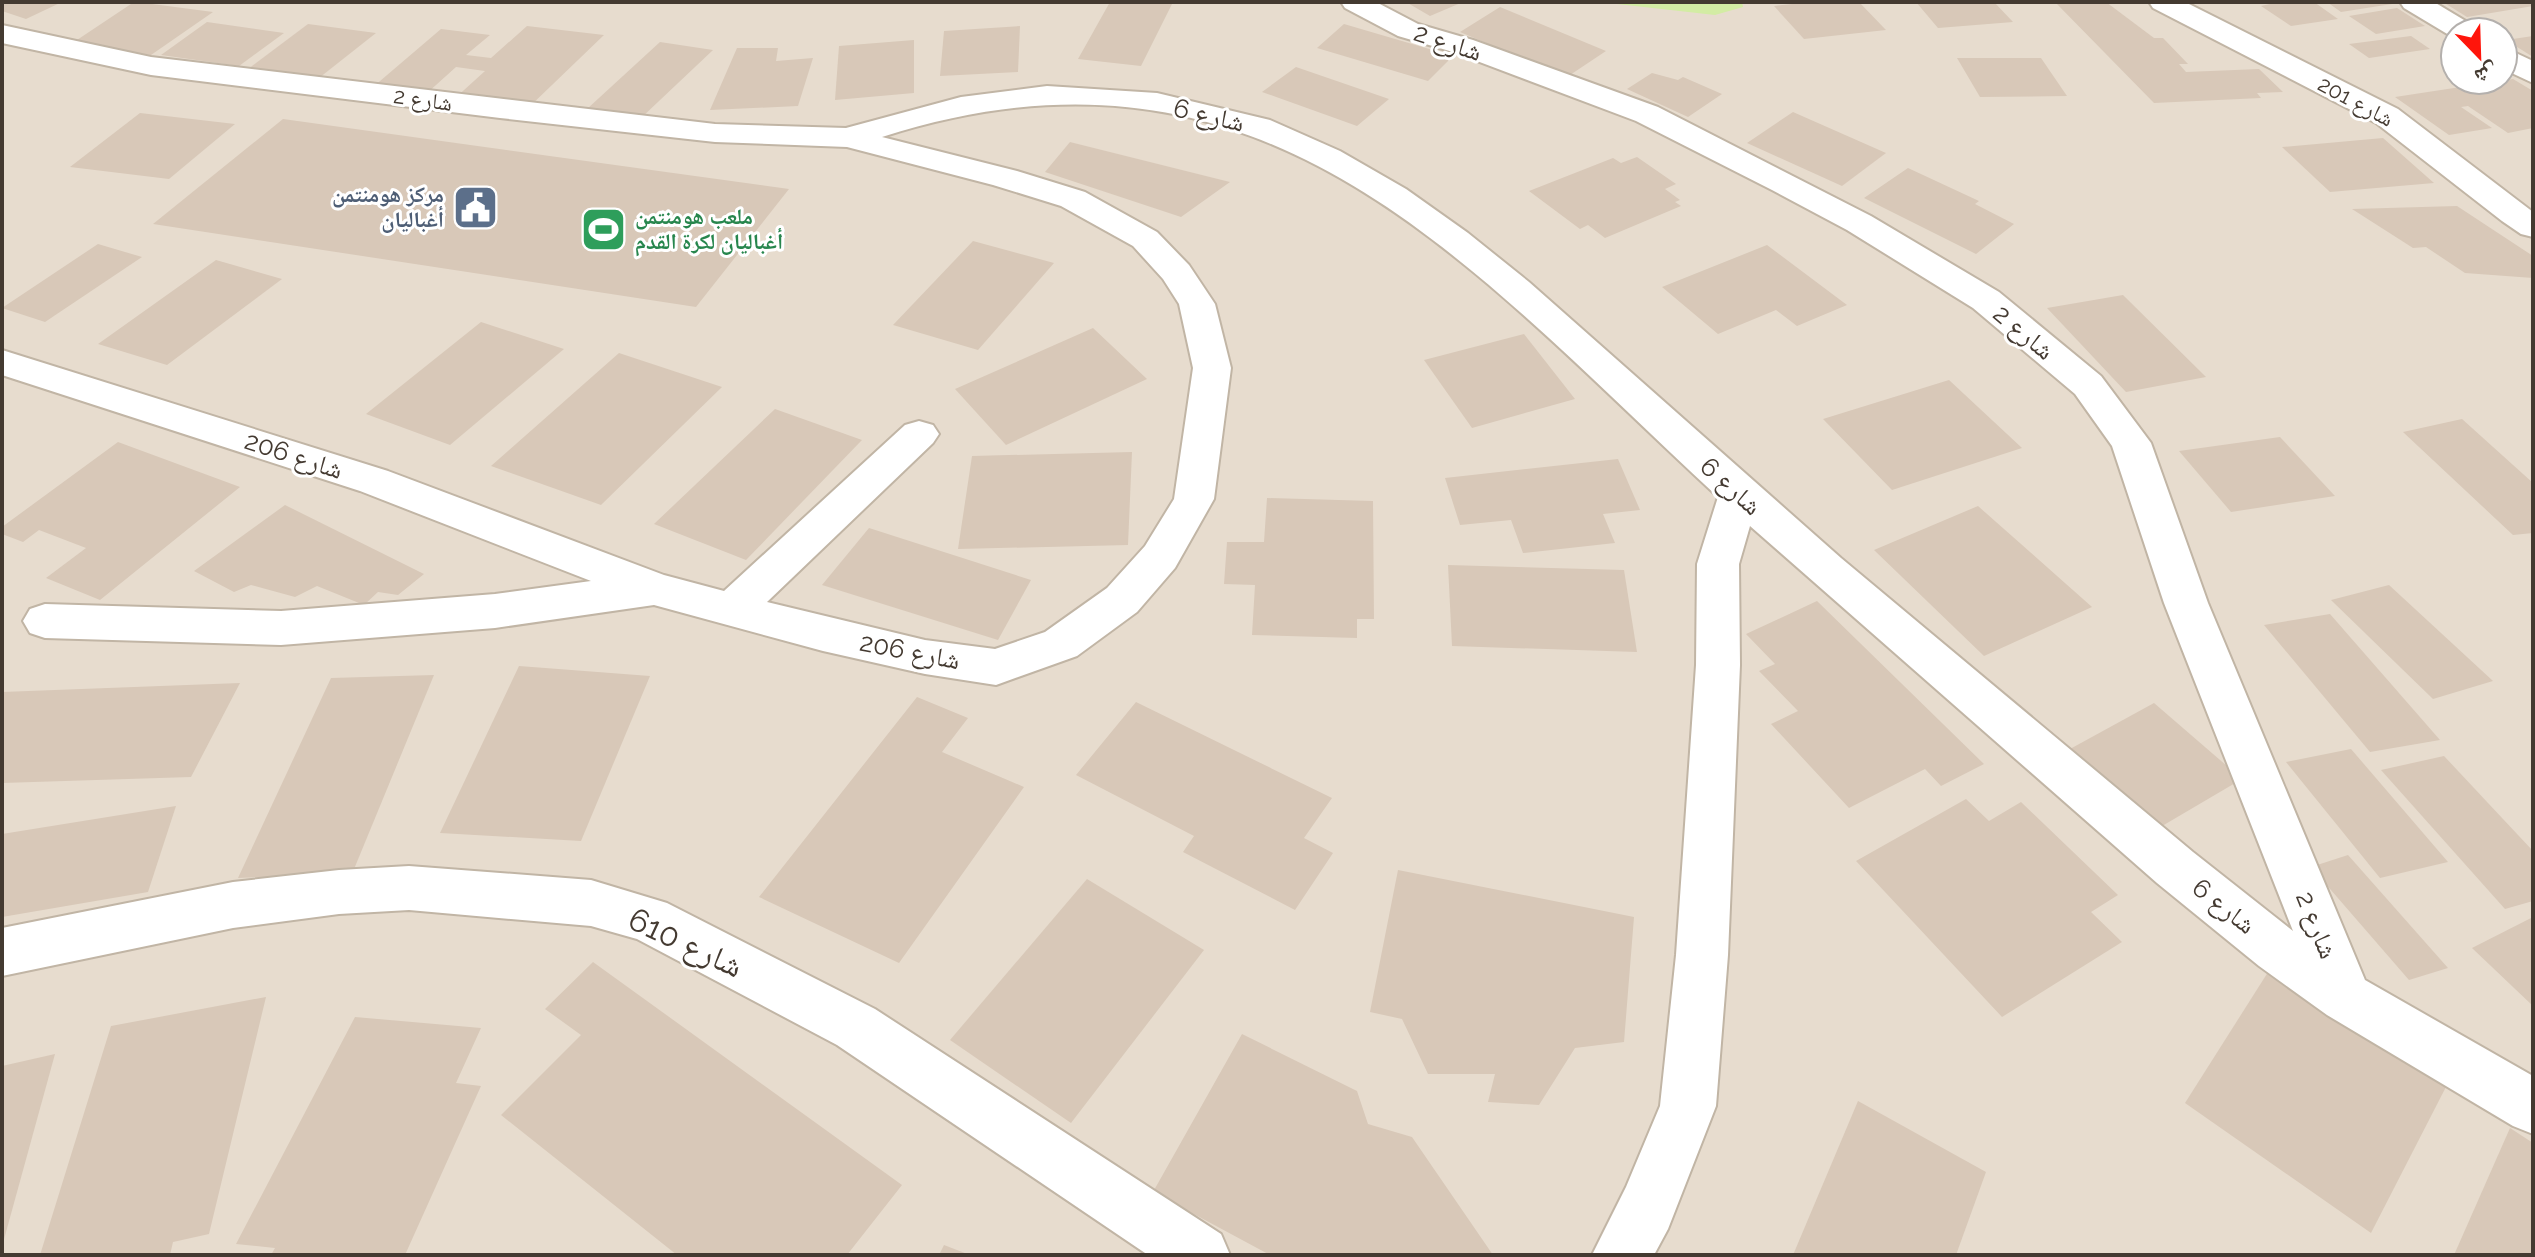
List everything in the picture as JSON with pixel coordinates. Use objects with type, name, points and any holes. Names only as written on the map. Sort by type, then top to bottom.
[{"type":"street","name":"شارع 2","points":[[1355,2],[1408,30],[1463,46],[1647,114],[1784,183],[1859,223],[1986,300],[2088,385],[2131,443],[2186,603],[2346,998]]},
{"type":"street","name":"شارع 201","points":[[2163,2],[2387,116],[2418,136],[2533,227]]},
{"type":"street","points":[[2414,2],[2439,17]]},
{"type":"street","name":"شارع 2","points":[[2,34],[151,66],[500,109],[715,133],[847,138]]},
{"type":"street","name":"شارع 6","points":[[847,138],[979,102],[1042,95],[1135,100],[1208,112],[1262,128],[1373,184],[1416,210],[1472,253],[1739,494],[2205,892],[2346,998],[2533,1107]]},
{"type":"street","name":"شارع 206","points":[[2,362],[374,481],[655,589],[910,653],[996,667],[1061,644],[1122,600],[1160,557],[1194,499],[1212,368],[1197,304],[1177,273],[1145,239],[1073,199],[913,153],[847,138]]},
{"type":"street","points":[[733,609],[919,434]]},
{"type":"street","points":[[1622,1255],[1647,1208],[1688,1106],[1702,955],[1718,665],[1718,564],[1739,494]]},
{"type":"street","points":[[45,621],[281,628],[495,611],[655,589]]},
{"type":"street","name":"شارع 610","points":[[2,952],[233,905],[339,892],[409,888],[591,903],[649,919],[856,1027],[1200,1255]]},
{"type":"shaded area","points":[[2,2],[2533,2],[2533,1255],[2,1255]]},
{"type":"green space","points":[[1599,2],[1742,2],[1743,7],[1715,15]]},
{"type":"building","points":[[2,2],[62,2],[26,19],[2,11]]},
{"type":"building","points":[[134,2],[213,12],[151,55],[71,44]]},
{"type":"building","points":[[1110,2],[1173,2],[1141,66],[1078,59]]},
{"type":"building","points":[[1406,2],[1463,2],[1430,16]]},
{"type":"building","points":[[1859,2],[1886,30],[1804,39],[1774,6]]},
{"type":"building","points":[[1916,2],[1994,2],[2013,22],[1938,28]]},
{"type":"building","points":[[2055,2],[2106,2],[2154,38],[2163,38],[2188,64],[2179,64],[2186,72],[2259,69],[2283,92],[2257,93],[2261,98],[2154,103]]},
{"type":"building","points":[[2279,2],[2314,2],[2338,19],[2291,26],[2261,6]]},
{"type":"building","points":[[2327,2],[2392,2],[2392,4],[2341,12]]},
{"type":"building","points":[[2443,2],[2533,2],[2533,6],[2465,16]]},
{"type":"building","points":[[1500,7],[1606,51],[1567,77],[1460,32]]},
{"type":"building","points":[[2397,8],[2425,26],[2376,34],[2349,16]]},
{"type":"building","points":[[207,22],[284,33],[239,66],[161,55]]},
{"type":"building","points":[[308,24],[376,33],[319,78],[248,69]]},
{"type":"building","points":[[1344,24],[1453,56],[1428,81],[1317,48]]},
{"type":"building","points":[[527,26],[604,35],[526,110],[453,100],[485,71],[456,67],[426,94],[373,87],[441,29],[490,35],[466,55],[491,58]]},
{"type":"building","points":[[1020,26],[1018,72],[940,76],[944,31]]},
{"type":"building","points":[[2411,36],[2430,49],[2369,58],[2349,44]]},
{"type":"building","points":[[2533,36],[2533,57],[2519,48],[2519,38]]},
{"type":"building","points":[[914,40],[914,93],[835,100],[839,46]]},
{"type":"building","points":[[660,42],[713,50],[641,118],[587,109]]},
{"type":"building","points":[[737,48],[778,48],[776,61],[813,58],[798,106],[710,110]]},
{"type":"building","points":[[1957,58],[2041,58],[2067,96],[1980,97]]},
{"type":"building","points":[[1296,67],[1389,99],[1357,126],[1262,92]]},
{"type":"building","points":[[1652,73],[1678,80],[1683,77],[1722,94],[1688,117],[1627,89]]},
{"type":"building","points":[[2519,83],[2533,91],[2533,128],[2508,133],[2468,106],[2461,107],[2492,128],[2449,135],[2395,97],[2439,90],[2439,96],[2519,96]]},
{"type":"building","points":[[1793,112],[1886,153],[1842,186],[1747,143]]},
{"type":"building","points":[[140,113],[235,124],[169,179],[70,167]]},
{"type":"building","name":"مركز هومنتمن أغباليان","points":[[283,119],[789,189],[696,307],[153,224]]},
{"type":"building","points":[[2383,138],[2434,183],[2330,192],[2282,147]]},
{"type":"building","points":[[1070,142],[1230,182],[1181,217],[1045,172]]},
{"type":"building","points":[[1637,157],[1676,184],[1665,189],[1680,200],[1675,202],[1681,206],[1605,238],[1588,225],[1580,229],[1529,191],[1613,158],[1621,163]]},
{"type":"building","points":[[1908,168],[1979,201],[1975,204],[2014,224],[1976,254],[1864,198]]},
{"type":"building","points":[[2457,206],[2533,256],[2533,278],[2465,273],[2426,247],[2413,248],[2352,209]]},
{"type":"building","points":[[973,241],[1054,263],[978,350],[893,325]]},
{"type":"building","points":[[98,244],[142,257],[45,322],[2,308]]},
{"type":"building","points":[[1767,245],[1847,305],[1797,326],[1776,310],[1718,334],[1662,287]]},
{"type":"building","points":[[216,260],[282,279],[167,365],[98,344]]},
{"type":"building","points":[[2123,295],[2206,377],[2126,392],[2047,308]]},
{"type":"building","points":[[481,322],[564,349],[450,445],[366,414]]},
{"type":"building","points":[[1093,328],[1147,379],[1006,445],[955,389]]},
{"type":"building","points":[[1524,334],[1575,399],[1472,428],[1424,360]]},
{"type":"building","points":[[619,353],[722,387],[601,505],[491,466]]},
{"type":"building","points":[[1949,380],[2022,448],[1892,490],[1823,419]]},
{"type":"building","points":[[775,409],[862,440],[746,560],[654,524]]},
{"type":"building","points":[[2462,419],[2533,483],[2533,533],[2513,535],[2403,432]]},
{"type":"building","points":[[2280,437],[2335,496],[2231,512],[2179,451]]},
{"type":"building","points":[[118,442],[240,487],[100,600],[46,578],[86,548],[39,530],[23,542],[2,534],[2,527]]},
{"type":"building","points":[[1132,452],[1128,545],[958,549],[972,456]]},
{"type":"building","points":[[1618,459],[1640,510],[1603,514],[1615,543],[1523,553],[1511,520],[1460,525],[1445,478]]},
{"type":"building","points":[[1267,498],[1373,501],[1374,619],[1357,619],[1357,638],[1252,635],[1255,585],[1224,584],[1227,542],[1264,542]]},
{"type":"building","points":[[285,505],[424,574],[398,595],[378,592],[364,605],[317,586],[295,597],[251,585],[234,592],[194,571]]},
{"type":"building","points":[[1978,506],[2092,607],[1984,656],[1874,550]]},
{"type":"building","points":[[869,528],[1031,580],[998,640],[822,585]]},
{"type":"building","points":[[1448,565],[1624,570],[1637,652],[1452,646]]},
{"type":"building","points":[[2389,585],[2493,681],[2433,699],[2331,600]]},
{"type":"building","points":[[1817,601],[1984,764],[1941,786],[1925,769],[1849,808],[1771,724],[1798,711],[1759,671],[1775,664],[1746,634]]},
{"type":"building","points":[[2330,614],[2440,740],[2370,752],[2264,625]]},
{"type":"building","points":[[519,666],[650,676],[581,841],[440,833]]},
{"type":"building","points":[[434,675],[352,874],[238,878],[331,678]]},
{"type":"building","points":[[240,683],[191,777],[2,783],[2,692]]},
{"type":"building","points":[[917,697],[968,718],[942,752],[1024,787],[899,963],[759,897]]},
{"type":"building","points":[[1136,702],[1332,798],[1304,838],[1333,853],[1295,910],[1183,852],[1194,836],[1076,775]]},
{"type":"building","points":[[2154,703],[2242,779],[2157,829],[2070,749]]},
{"type":"building","points":[[2351,749],[2448,862],[2380,878],[2286,762]]},
{"type":"building","points":[[2444,756],[2533,851],[2533,901],[2505,909],[2381,770]]},
{"type":"building","points":[[1966,799],[1989,821],[2021,802],[2118,895],[2091,912],[2122,942],[2002,1017],[1856,861]]},
{"type":"building","points":[[176,806],[148,892],[2,917],[2,834]]},
{"type":"building","points":[[2348,855],[2448,968],[2409,980],[2311,867]]},
{"type":"building","points":[[1398,870],[1634,917],[1624,1042],[1575,1048],[1539,1105],[1488,1102],[1495,1074],[1428,1074],[1402,1019],[1370,1012]]},
{"type":"building","points":[[1087,879],[1204,950],[1071,1123],[950,1040]]},
{"type":"building","points":[[2533,917],[2533,1006],[2472,948]]},
{"type":"building","points":[[593,962],[902,1185],[847,1255],[677,1255],[501,1115],[581,1035],[545,1009]]},
{"type":"building","points":[[2270,969],[2448,1083],[2371,1233],[2185,1103]]},
{"type":"building","points":[[266,997],[209,1234],[173,1242],[170,1255],[40,1255],[111,1026]]},
{"type":"building","points":[[355,1017],[481,1028],[456,1083],[481,1086],[405,1255],[271,1255],[275,1248],[236,1244]]},
{"type":"building","points":[[1242,1034],[1357,1091],[1368,1124],[1412,1137],[1493,1255],[1270,1255],[1153,1192]]},
{"type":"building","points":[[55,1054],[3,1243],[2,1066]]},
{"type":"building","points":[[1858,1101],[1986,1172],[1956,1255],[1793,1255]]},
{"type":"building","points":[[2510,1128],[2533,1143],[2533,1255],[2454,1255]]},
{"type":"building","points":[[944,1245],[970,1255],[939,1255]]},
{"type":"place","name":"مركز هومنتمن أغباليان","points":[[475,207]]},
{"type":"place","name":"ملعب هومنتمن أغباليان لكرة القدم","points":[[604,229]]}]
